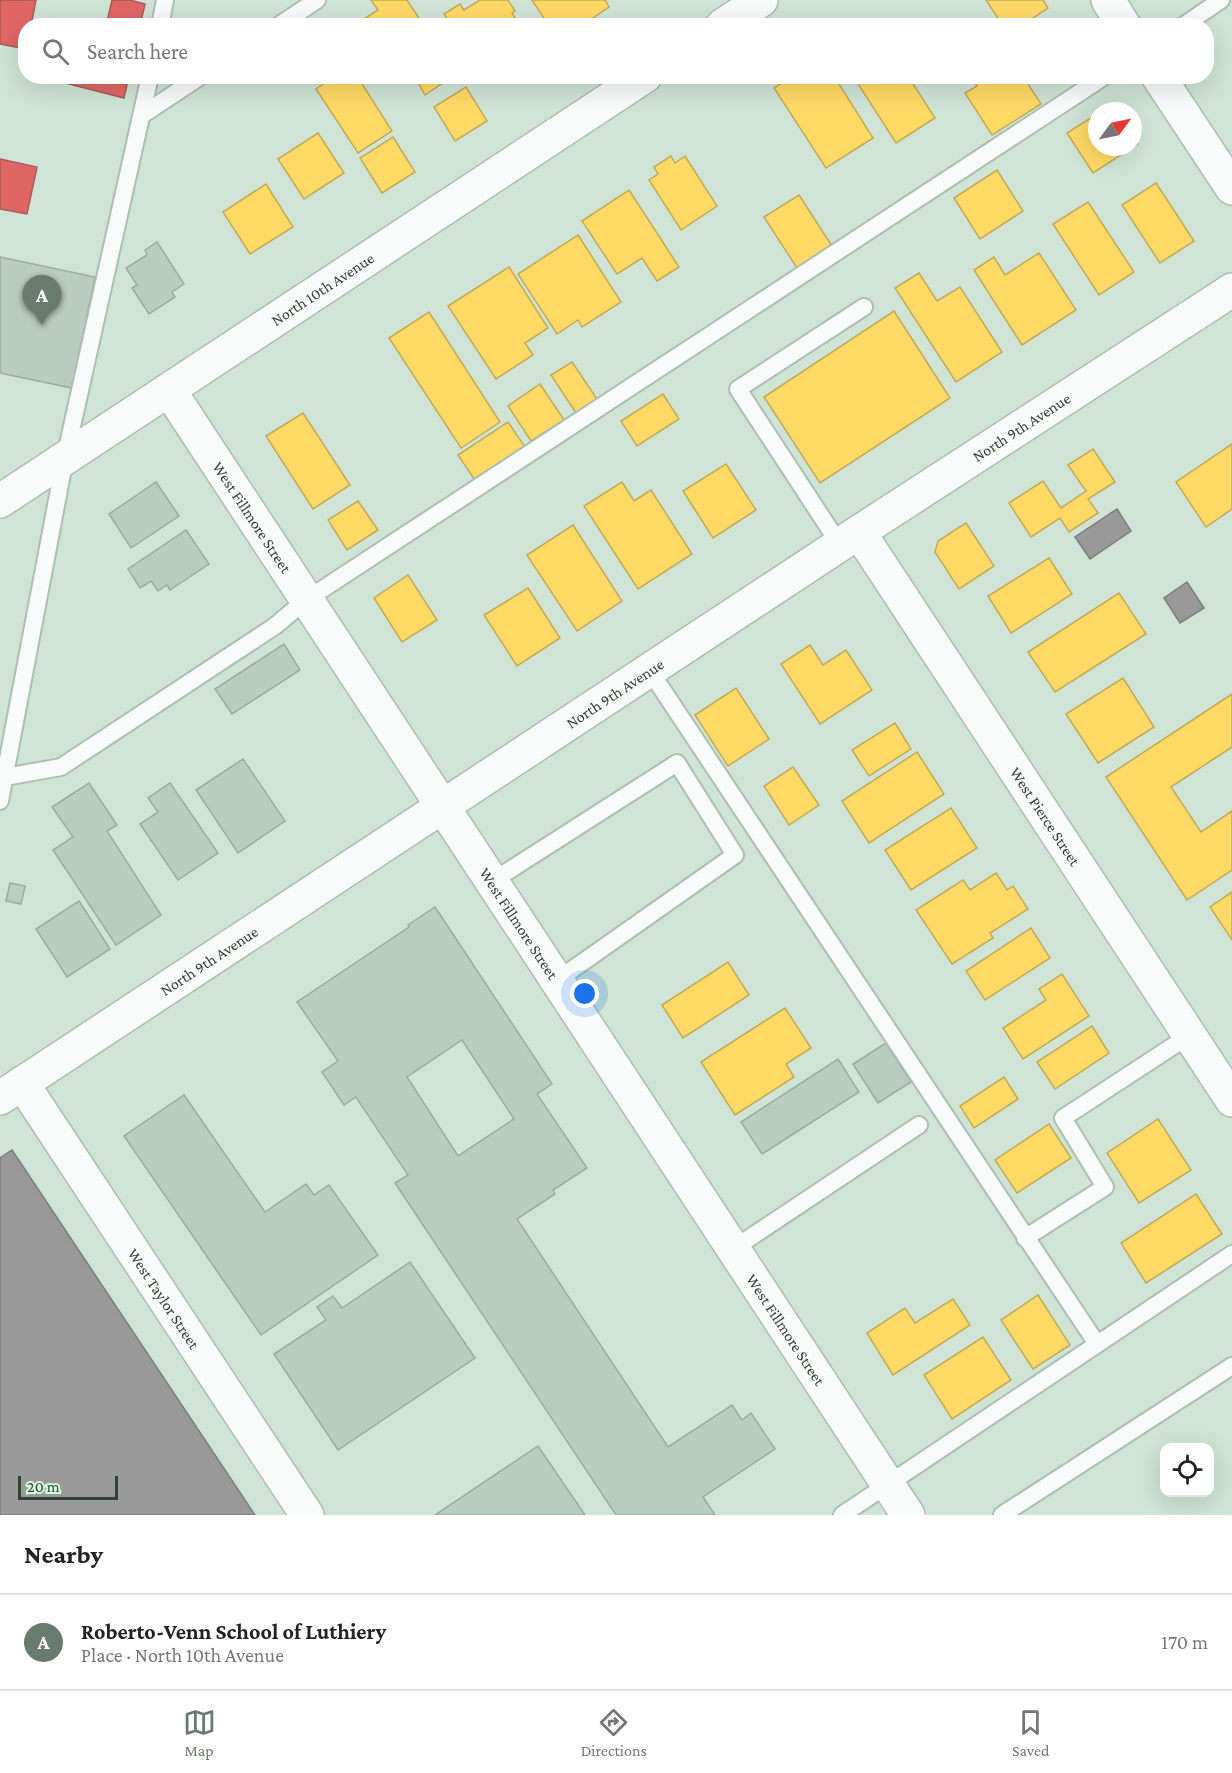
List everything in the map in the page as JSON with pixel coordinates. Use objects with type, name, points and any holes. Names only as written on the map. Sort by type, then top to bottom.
[{"type":"street","points":[[734,18],[761,0]]},
{"type":"street","points":[[1108,0],[1119,18]]},
{"type":"street","name":"North 10th Avenue","points":[[0,501],[633,84]]},
{"type":"street","points":[[1163,84],[1232,188]]},
{"type":"street","name":"North 9th Avenue","points":[[11,1090],[850,538],[1232,290]]},
{"type":"street","name":"West Fillmore Street","points":[[169,390],[908,1515]]},
{"type":"street","name":"West Pierce Street","points":[[850,538],[1190,1035],[1232,1100]]},
{"type":"street","name":"West Taylor Street","points":[[11,1090],[307,1515]]},
{"type":"lane","points":[[162,18],[165,0]]},
{"type":"lane","points":[[290,18],[317,0]]},
{"type":"lane","points":[[1195,18],[1221,0]]},
{"type":"lane","points":[[0,801],[65,458],[148,84]]},
{"type":"lane","points":[[142,115],[189,84]]},
{"type":"lane","points":[[5,777],[61,767],[275,626],[306,600],[1093,84]]},
{"type":"lane","points":[[850,538],[738,389],[864,307]]},
{"type":"lane","points":[[650,671],[1097,1344]]},
{"type":"lane","points":[[491,882],[677,763],[735,855],[556,981]]},
{"type":"lane","points":[[1025,1238],[1105,1187],[1063,1118],[1190,1035]]},
{"type":"lane","points":[[733,1249],[919,1125]]},
{"type":"lane","points":[[842,1515],[1232,1254]]},
{"type":"lane","points":[[1002,1515],[1232,1366]]},
{"type":"building: Homes","points":[[371,0],[407,0],[419,18],[366,18],[378,10]]},
{"type":"building: Homes","points":[[480,0],[508,0],[515,11],[512,13],[515,18],[447,18],[444,14],[460,4],[464,10]]},
{"type":"building: Homes","points":[[532,0],[605,0],[609,7],[593,18],[544,18]]},
{"type":"building: Homes","points":[[986,0],[1043,0],[1048,8],[1033,18],[998,18]]},
{"type":"building: Homes","points":[[323,84],[362,84],[392,131],[358,153],[316,89]]},
{"type":"building: Homes","points":[[419,84],[441,84],[425,95]]},
{"type":"building: Homes","points":[[780,84],[839,84],[873,138],[826,168],[774,88]]},
{"type":"building: Homes","points":[[858,84],[913,84],[935,118],[896,143]]},
{"type":"building: Homes","points":[[976,84],[1028,84],[1041,104],[992,135],[965,93],[977,86]]},
{"type":"building: Homes","points":[[466,87],[487,121],[455,141],[434,107]]},
{"type":"building: Homes","points":[[1088,120],[1088,156],[1119,156],[1093,173],[1067,133]]},
{"type":"building: Homes","points":[[318,133],[344,173],[304,199],[278,159]]},
{"type":"building: Homes","points":[[393,137],[415,172],[382,193],[360,158]]},
{"type":"building: Homes","points":[[671,156],[675,163],[685,156],[717,206],[681,230],[649,180],[658,174],[654,167]]},
{"type":"building: Homes","points":[[997,170],[1023,211],[980,239],[954,198]]},
{"type":"building: Homes","points":[[1156,183],[1194,241],[1160,263],[1122,205]]},
{"type":"building: Homes","points":[[266,184],[293,227],[250,254],[223,212]]},
{"type":"building: Homes","points":[[629,190],[679,267],[657,281],[642,258],[617,274],[582,221]]},
{"type":"building: Homes","points":[[799,195],[832,246],[797,268],[764,217]]},
{"type":"building: Homes","points":[[1088,202],[1134,272],[1099,295],[1053,224]]},
{"type":"building: Homes","points":[[578,235],[621,302],[582,327],[578,320],[557,334],[518,274]]},
{"type":"building: Homes","points":[[1039,253],[1076,310],[1022,345],[974,270],[994,257],[1005,275]]},
{"type":"building: Homes","points":[[509,267],[548,328],[525,343],[533,355],[496,379],[448,306]]},
{"type":"building: Homes","points":[[919,273],[937,301],[960,287],[1002,352],[956,382],[895,288]]},
{"type":"building: Homes","points":[[894,311],[950,398],[820,483],[764,397]]},
{"type":"building: Homes","points":[[429,312],[500,422],[461,448],[389,338]]},
{"type":"building: Homes","points":[[572,362],[597,399],[576,413],[551,375]]},
{"type":"building: Homes","points":[[540,384],[564,420],[531,441],[508,406]]},
{"type":"building: Homes","points":[[663,394],[679,419],[637,446],[621,421]]},
{"type":"building: Homes","points":[[303,413],[350,485],[313,509],[266,436]]},
{"type":"building: Homes","points":[[508,422],[525,447],[474,479],[458,455]]},
{"type":"building: Homes","points":[[1232,444],[1232,509],[1206,527],[1176,482]]},
{"type":"building: Homes","points":[[1093,449],[1115,482],[1088,499],[1098,513],[1069,532],[1060,518],[1031,537],[1009,503],[1043,481],[1061,508],[1086,491],[1068,465]]},
{"type":"building: Homes","points":[[726,464],[756,510],[713,538],[683,491]]},
{"type":"building: Homes","points":[[622,482],[634,501],[651,490],[692,554],[638,589],[584,506]]},
{"type":"building: Homes","points":[[358,501],[378,530],[347,550],[328,520]]},
{"type":"building: Homes","points":[[966,523],[994,566],[959,589],[935,552],[938,541]]},
{"type":"building: Homes","points":[[573,525],[622,601],[577,631],[527,555]]},
{"type":"building: Homes","points":[[1049,558],[1072,594],[1011,633],[988,596]]},
{"type":"building: Homes","points":[[408,575],[437,620],[402,642],[374,598]]},
{"type":"building: Homes","points":[[528,588],[560,638],[517,666],[484,615]]},
{"type":"building: Homes","points":[[1119,593],[1146,634],[1055,692],[1028,652]]},
{"type":"building: Homes","points":[[810,645],[823,665],[846,650],[872,690],[820,724],[781,664]]},
{"type":"building: Homes","points":[[1123,678],[1154,727],[1098,763],[1066,714]]},
{"type":"building: Homes","points":[[736,688],[769,739],[728,766],[695,715]]},
{"type":"building: Homes","points":[[1232,694],[1232,747],[1171,787],[1201,832],[1232,811],[1232,870],[1187,900],[1106,777]]},
{"type":"building: Homes","points":[[895,723],[911,749],[869,776],[852,750]]},
{"type":"building: Homes","points":[[917,752],[944,794],[869,843],[842,801]]},
{"type":"building: Homes","points":[[793,767],[819,805],[789,825],[764,786]]},
{"type":"building: Homes","points":[[951,808],[977,848],[911,890],[885,850]]},
{"type":"building: Homes","points":[[996,873],[1007,890],[1013,886],[1028,909],[990,933],[993,938],[952,964],[916,910],[963,880],[970,890]]},
{"type":"building: Homes","points":[[1232,892],[1232,940],[1210,907]]},
{"type":"building: Homes","points":[[1031,928],[1050,958],[985,1000],[966,971]]},
{"type":"building: Homes","points":[[728,962],[749,995],[683,1038],[662,1005]]},
{"type":"building: Homes","points":[[1062,974],[1089,1016],[1023,1059],[1003,1028],[1046,1000],[1039,989]]},
{"type":"building: Homes","points":[[785,1008],[811,1048],[786,1064],[794,1077],[735,1115],[701,1062]]},
{"type":"building: Homes","points":[[1092,1026],[1109,1053],[1055,1089],[1037,1062]]},
{"type":"building: Homes","points":[[1004,1077],[1018,1099],[974,1128],[960,1106]]},
{"type":"building: Homes","points":[[1158,1119],[1191,1170],[1139,1203],[1107,1153]]},
{"type":"building: Homes","points":[[1049,1124],[1071,1158],[1017,1193],[995,1160]]},
{"type":"building: Homes","points":[[1196,1194],[1222,1234],[1146,1283],[1121,1243]]},
{"type":"building: Homes","points":[[1038,1295],[1070,1345],[1033,1369],[1001,1320]]},
{"type":"building: Homes","points":[[953,1299],[970,1325],[893,1375],[867,1333],[905,1308],[915,1323]]},
{"type":"building: Homes","points":[[983,1337],[1011,1380],[952,1419],[924,1375]]},
{"type":"building: Shops","points":[[0,0],[36,0],[33,18],[18,18],[18,47],[0,44]]},
{"type":"building: Shops","points":[[112,0],[130,0],[145,4],[142,18],[108,18]]},
{"type":"building: Shops","points":[[69,84],[127,84],[124,98]]},
{"type":"building: Shops","points":[[0,159],[37,167],[27,214],[0,209]]},
{"type":"building: Industry","points":[[1117,509],[1131,531],[1090,559],[1075,537]]},
{"type":"building: Industry","points":[[1187,582],[1204,608],[1180,623],[1164,598]]},
{"type":"building: Industry","points":[[12,1150],[255,1515],[0,1515],[0,1158]]},
{"type":"building: Other","points":[[157,242],[184,284],[172,292],[175,297],[149,314],[132,288],[137,285],[126,268],[147,255],[145,250]]},
{"type":"building: Other","points":[[0,257],[95,277],[72,388],[0,373]]},
{"type":"building: Other","points":[[156,482],[179,516],[131,548],[109,514]]},
{"type":"building: Other","points":[[186,530],[209,564],[170,590],[167,585],[158,591],[151,581],[140,588],[128,569]]},
{"type":"building: Other","points":[[284,644],[300,670],[232,714],[215,689]]},
{"type":"building: Other","points":[[243,759],[285,821],[238,853],[196,790]]},
{"type":"building: Other","points":[[89,783],[117,825],[107,831],[161,915],[116,945],[53,850],[73,837],[52,807]]},
{"type":"building: Other","points":[[170,783],[218,853],[178,880],[140,824],[158,812],[148,798]]},
{"type":"building: Other","points":[[10,883],[25,886],[21,904],[6,901]]},
{"type":"building: Other","points":[[79,901],[110,949],[67,977],[36,929]]},
{"type":"building: Other","points":[[435,907],[552,1084],[537,1094],[587,1168],[553,1190],[555,1194],[517,1219],[668,1447],[732,1405],[742,1420],[751,1413],[775,1449],[703,1497],[715,1515],[616,1515],[395,1183],[408,1175],[356,1097],[344,1105],[322,1072],[338,1061],[297,1002],[409,927],[408,925]],"holes":[[[462,1040],[514,1119],[458,1156],[407,1077]]]},
{"type":"building: Other","points":[[886,1043],[911,1082],[878,1103],[853,1064]]},
{"type":"building: Other","points":[[838,1059],[859,1092],[762,1154],[741,1122]]},
{"type":"building: Other","points":[[184,1095],[265,1212],[306,1184],[314,1195],[329,1185],[378,1255],[261,1335],[124,1136]]},
{"type":"building: Other","points":[[410,1262],[475,1358],[338,1450],[274,1354],[326,1320],[317,1307],[333,1296],[342,1308]]},
{"type":"building: Other","points":[[538,1446],[585,1515],[435,1515]]},
{"type":"place","name":"Roberto-Venn School of Luthiery","points":[[42,325]]}]
